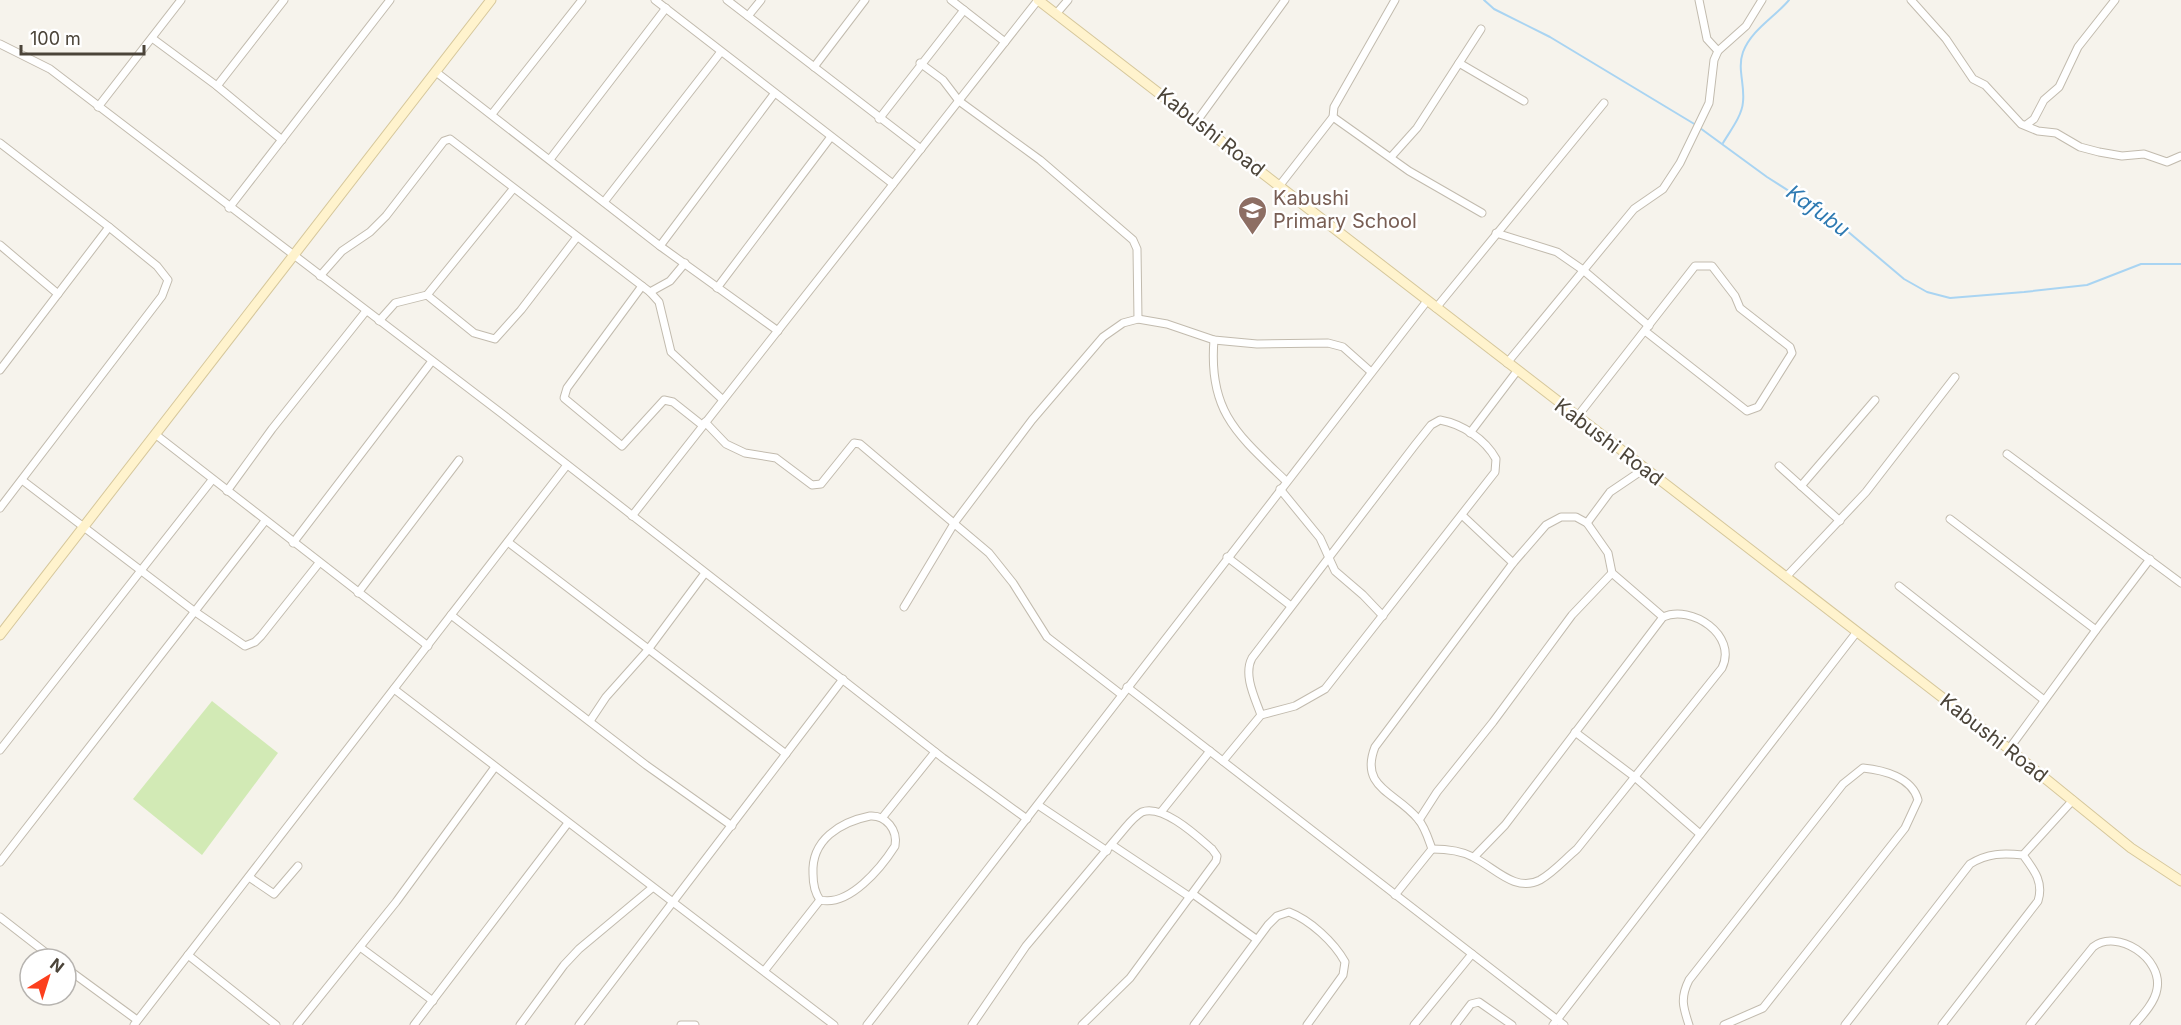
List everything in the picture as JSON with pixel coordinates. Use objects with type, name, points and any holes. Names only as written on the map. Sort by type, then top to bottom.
[{"type":"main road","points":[[0,635],[491,0]]},
{"type":"main road","name":"Kabushi Road","points":[[1038,0],[2009,749],[2131,848],[2181,881]]},
{"type":"street","points":[[98,107],[181,0]]},
{"type":"street","points":[[217,86],[284,0]]},
{"type":"street","points":[[230,208],[390,0]]},
{"type":"street","points":[[492,114],[582,0]]},
{"type":"street","points":[[655,0],[830,138],[893,184]]},
{"type":"street","points":[[727,0],[921,149]]},
{"type":"street","points":[[748,16],[761,0]]},
{"type":"street","points":[[814,68],[865,0]]},
{"type":"street","points":[[951,0],[1005,42]]},
{"type":"street","points":[[632,516],[1038,0]]},
{"type":"street","points":[[1056,14],[1068,0]]},
{"type":"street","points":[[1197,121],[1285,0]]},
{"type":"street","points":[[1280,185],[1333,117],[1334,107],[1395,0]]},
{"type":"street","points":[[1699,0],[1707,39],[1718,51]]},
{"type":"street","points":[[1507,363],[1634,209],[1663,189],[1680,163],[1707,107],[1712,90],[1714,60],[1718,51],[1746,26],[1762,0]]},
{"type":"street","points":[[1911,0],[1950,44],[1962,67],[1973,79],[1985,85],[2014,118],[2026,125],[2038,131],[2056,133],[2080,147],[2099,152],[2122,156],[2144,154],[2167,162],[2181,156]]},
{"type":"street","points":[[2026,125],[2034,119],[2044,100],[2059,87],[2078,47],[2115,0]]},
{"type":"street","points":[[551,159],[666,9]]},
{"type":"street","points":[[879,119],[920,63],[964,10]]},
{"type":"street","points":[[1391,157],[1417,128],[1481,28]]},
{"type":"street","points":[[152,38],[217,86],[282,140]]},
{"type":"street","points":[[0,44],[50,69],[567,465],[935,752],[1027,819]]},
{"type":"street","points":[[604,202],[720,52]]},
{"type":"street","points":[[920,63],[943,80],[959,101],[1040,160],[1133,240],[1137,249],[1138,319]]},
{"type":"street","points":[[1459,63],[1524,101]]},
{"type":"street","points":[[436,72],[551,159],[660,246],[778,331]]},
{"type":"street","points":[[660,246],[774,94]]},
{"type":"street","points":[[1436,308],[1604,103]]},
{"type":"street","points":[[1333,117],[1418,177],[1482,213]]},
{"type":"street","points":[[717,288],[830,138]]},
{"type":"street","points":[[320,276],[342,252],[370,232],[387,216],[446,139],[456,142],[513,189],[650,292],[659,302],[671,352],[723,400]]},
{"type":"street","points":[[0,144],[109,226],[157,266],[168,280],[167,287],[0,508]]},
{"type":"street","points":[[379,321],[395,303],[427,295],[513,189]]},
{"type":"street","points":[[0,370],[109,226]]},
{"type":"street","points":[[1496,233],[1557,252],[1583,270],[1647,329],[1747,411],[1758,407],[1792,353],[1790,347],[1740,308],[1735,296],[1712,266],[1702,264],[1695,266],[1647,329],[1577,417]]},
{"type":"street","points":[[427,295],[474,333],[495,339],[521,310],[577,237]]},
{"type":"street","points":[[0,245],[58,294]]},
{"type":"street","points":[[650,292],[670,281],[685,263]]},
{"type":"street","points":[[642,286],[567,388],[564,398],[622,446],[664,400],[673,402],[704,424],[726,444],[745,453],[776,458],[812,485],[821,484],[857,443],[955,522],[989,553],[1013,583],[1047,637],[1122,695]]},
{"type":"street","points":[[867,1025],[1370,371],[1427,301]]},
{"type":"street","points":[[227,491],[272,429],[366,311]]},
{"type":"street","points":[[904,607],[955,522],[1032,420],[1103,337],[1124,323],[1138,319],[1167,324],[1214,340],[1257,344],[1328,343],[1343,347],[1370,371]]},
{"type":"street","points":[[1214,340],[1212,366],[1219,403],[1226,418],[1245,441],[1286,481]]},
{"type":"street","points":[[293,543],[432,361]]},
{"type":"street","points":[[1470,433],[1517,371]]},
{"type":"street","points":[[1786,578],[1866,492],[1955,377]]},
{"type":"street","points":[[1802,486],[1875,400]]},
{"type":"street","points":[[1223,761],[1261,715],[1295,706],[1325,689],[1463,516],[1495,472],[1496,459],[1491,449],[1470,433],[1450,422],[1440,420],[1431,425],[1328,556],[1248,665],[1250,681],[1261,715]]},
{"type":"street","points":[[155,434],[428,646]]},
{"type":"street","points":[[2007,454],[2181,583]]},
{"type":"street","points":[[358,593],[459,459]]},
{"type":"street","points":[[78,978],[135,1023],[567,465]]},
{"type":"street","points":[[1779,466],[1840,521]]},
{"type":"street","points":[[1587,523],[1610,492],[1644,469]]},
{"type":"street","points":[[22,480],[194,611],[245,646],[250,645],[261,636],[319,563]]},
{"type":"street","points":[[0,750],[212,480]]},
{"type":"street","points":[[1280,489],[1320,538],[1340,576],[1364,595],[1383,616]]},
{"type":"street","points":[[1463,516],[1513,563]]},
{"type":"street","points":[[1432,849],[1419,820],[1378,784],[1371,775],[1369,762],[1375,747],[1513,563],[1546,525],[1562,517],[1576,517],[1587,523],[1608,553],[1612,573],[1662,617]]},
{"type":"street","points":[[1950,519],[2096,630]]},
{"type":"street","points":[[0,862],[265,521]]},
{"type":"street","points":[[508,542],[647,651],[786,754]]},
{"type":"street","points":[[1227,557],[1291,606]]},
{"type":"street","points":[[2009,749],[2150,559]]},
{"type":"street","points":[[590,721],[606,697],[647,651],[705,573]]},
{"type":"street","points":[[1419,820],[1437,792],[1493,722],[1572,615],[1612,573]]},
{"type":"street","points":[[1899,586],[2044,700]]},
{"type":"street","points":[[1432,849],[1448,849],[1474,857],[1489,869],[1520,883],[1540,880],[1576,849],[1636,778],[1713,680],[1727,657],[1723,641],[1711,627],[1684,612],[1673,612],[1662,617],[1505,825],[1474,857]]},
{"type":"street","points":[[451,615],[682,792],[732,826]]},
{"type":"street","points":[[1555,1022],[1856,633]]},
{"type":"street","points":[[579,1025],[843,679]]},
{"type":"street","points":[[1127,687],[1472,954],[1555,1022],[1564,1025]]},
{"type":"street","points":[[394,689],[652,888],[765,970],[834,1025]]},
{"type":"street","points":[[1575,732],[1636,778],[1700,834]]},
{"type":"street","points":[[1161,812],[1210,751]]},
{"type":"street","points":[[882,818],[935,752]]},
{"type":"street","points":[[297,1025],[360,947],[495,767]]},
{"type":"street","points":[[1689,1025],[1682,999],[1689,980],[1844,784],[1863,768],[1881,770],[1905,782],[1918,800],[1905,828],[1763,1008],[1724,1025]]},
{"type":"street","points":[[2023,855],[2073,800]]},
{"type":"street","points":[[1038,805],[1191,895],[1256,939]]},
{"type":"street","points":[[975,1024],[1026,946],[1136,816],[1145,811],[1161,812],[1193,833],[1217,856],[1209,873],[1130,978],[1082,1025]]},
{"type":"street","points":[[870,816],[882,818],[895,835],[893,850],[854,890],[834,901],[820,900],[813,881],[812,867],[822,841],[851,821],[870,816]]},
{"type":"street","points":[[414,1025],[568,823]]},
{"type":"street","points":[[1395,894],[1432,849]]},
{"type":"street","points":[[1845,1025],[1970,864],[1991,854],[2023,855]]},
{"type":"street","points":[[1944,1024],[2038,901],[2041,891],[2039,880],[2023,855]]},
{"type":"street","points":[[249,877],[274,894],[298,866]]},
{"type":"street","points":[[520,1025],[564,965],[579,949],[652,888]]},
{"type":"street","points":[[765,970],[820,900]]},
{"type":"street","points":[[1194,1025],[1256,939],[1277,916],[1289,912],[1310,925],[1339,952],[1345,962],[1343,975],[1310,1022],[1318,1025]]},
{"type":"street","points":[[0,917],[39,947]]},
{"type":"street","points":[[2030,1025],[2093,947],[2100,941],[2110,939],[2140,952],[2154,970],[2158,980],[2153,999],[2134,1025]]},
{"type":"street","points":[[360,947],[434,1001]]},
{"type":"street","points":[[188,954],[276,1025]]},
{"type":"street","points":[[1414,1025],[1472,954]]},
{"type":"street","points":[[1455,1025],[1471,1004],[1479,1002],[1512,1025]]},
{"type":"street","points":[[681,1025],[695,1025]]},
{"type":"green space","points":[[212,701],[278,753],[202,855],[133,799]]},
{"type":"waterway","name":"Kafubu","points":[[1484,0],[1494,9],[1550,37],[1696,125]]},
{"type":"waterway","points":[[1723,143],[1742,107],[1741,58],[1743,52],[1758,30],[1789,0]]},
{"type":"waterway","name":"Kafubu","points":[[1700,128],[1767,177],[1833,219],[1904,279],[1927,292],[1950,298],[2024,292],[2087,285],[2141,264],[2181,264]]},
{"type":"place","name":"Kabushi Primary School","points":[[1252,236]]}]
